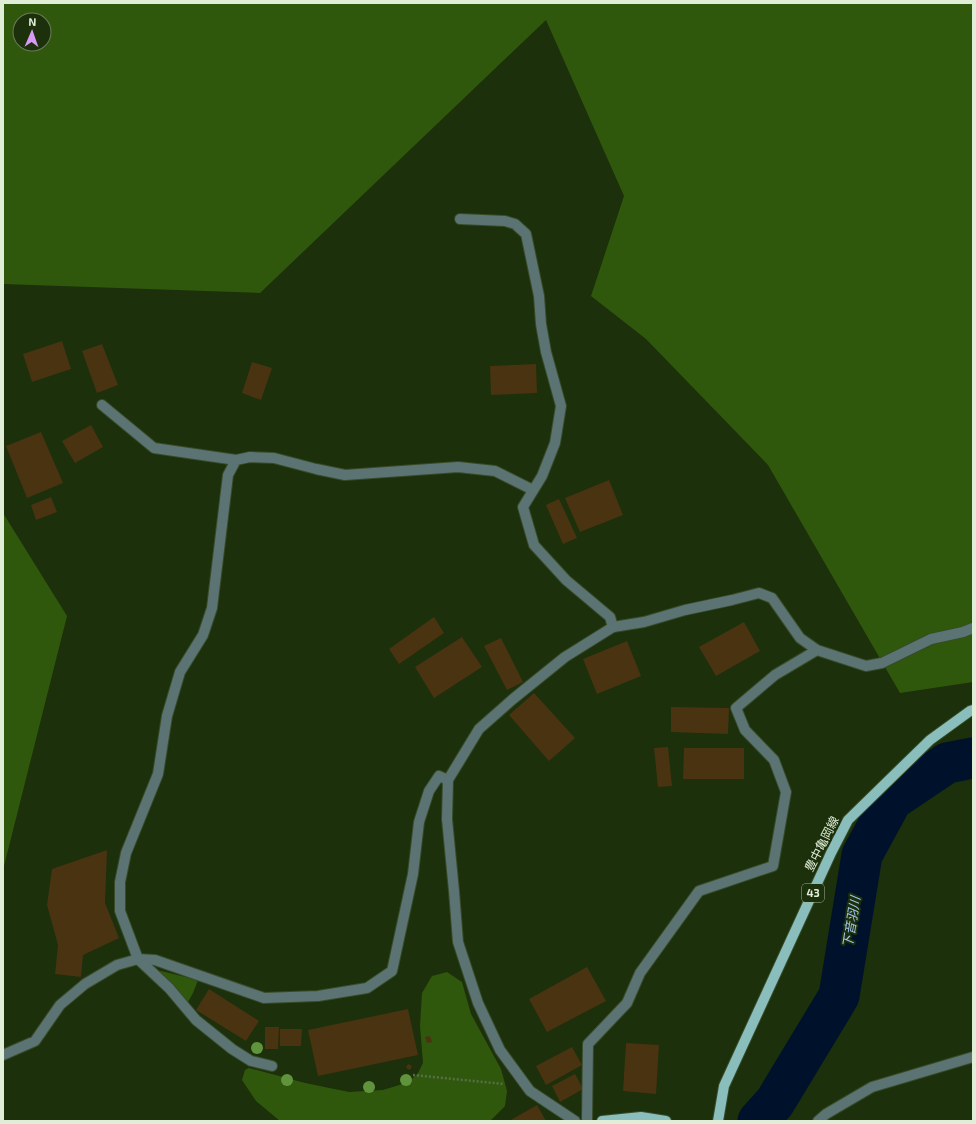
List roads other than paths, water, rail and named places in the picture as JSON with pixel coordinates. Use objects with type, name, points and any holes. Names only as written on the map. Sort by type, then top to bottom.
[{"type":"main road","name":"豊中亀岡線","points":[[718,1121],[724,1086],[831,853],[848,820],[930,740],[973,710]]},
{"type":"main road","points":[[602,1121],[641,1117],[666,1121]]},
{"type":"street","points":[[460,219],[505,221],[515,224],[526,234],[539,296],[541,324],[546,352],[562,406],[555,443],[542,476],[523,507],[534,545],[566,580],[610,617],[613,627]]},
{"type":"street","points":[[102,405],[154,448],[236,460],[250,457],[274,458],[316,469],[345,474],[458,467],[495,470],[533,490]]},
{"type":"street","points":[[236,460],[228,475],[212,608],[204,635],[180,672],[168,716],[158,774],[126,853],[120,882],[120,911],[138,959],[169,988],[196,1020],[251,1062],[272,1066]]},
{"type":"street","points":[[576,1121],[530,1091],[500,1050],[478,1003],[458,942],[447,819],[448,780],[479,729],[565,657],[613,627],[644,622],[685,610],[759,593],[772,598],[800,638],[817,650],[866,666],[882,663],[930,638],[963,632],[973,628]]},
{"type":"street","points":[[587,1121],[588,1044],[627,1003],[640,973],[698,891],[773,866],[786,792],[774,760],[745,730],[736,708],[775,674],[817,650]]},
{"type":"street","points":[[3,1055],[35,1041],[60,1005],[85,984],[117,966],[138,959],[155,960],[264,998],[318,996],[367,988],[392,971],[413,874],[419,822],[428,791],[439,776],[448,780]]},
{"type":"street","points":[[818,1121],[826,1114],[872,1087],[973,1057]]},
{"type":"waterway","name":"下音羽川","points":[[758,1121],[775,1102],[839,996],[862,855],[892,800],[947,763],[973,758]]}]
